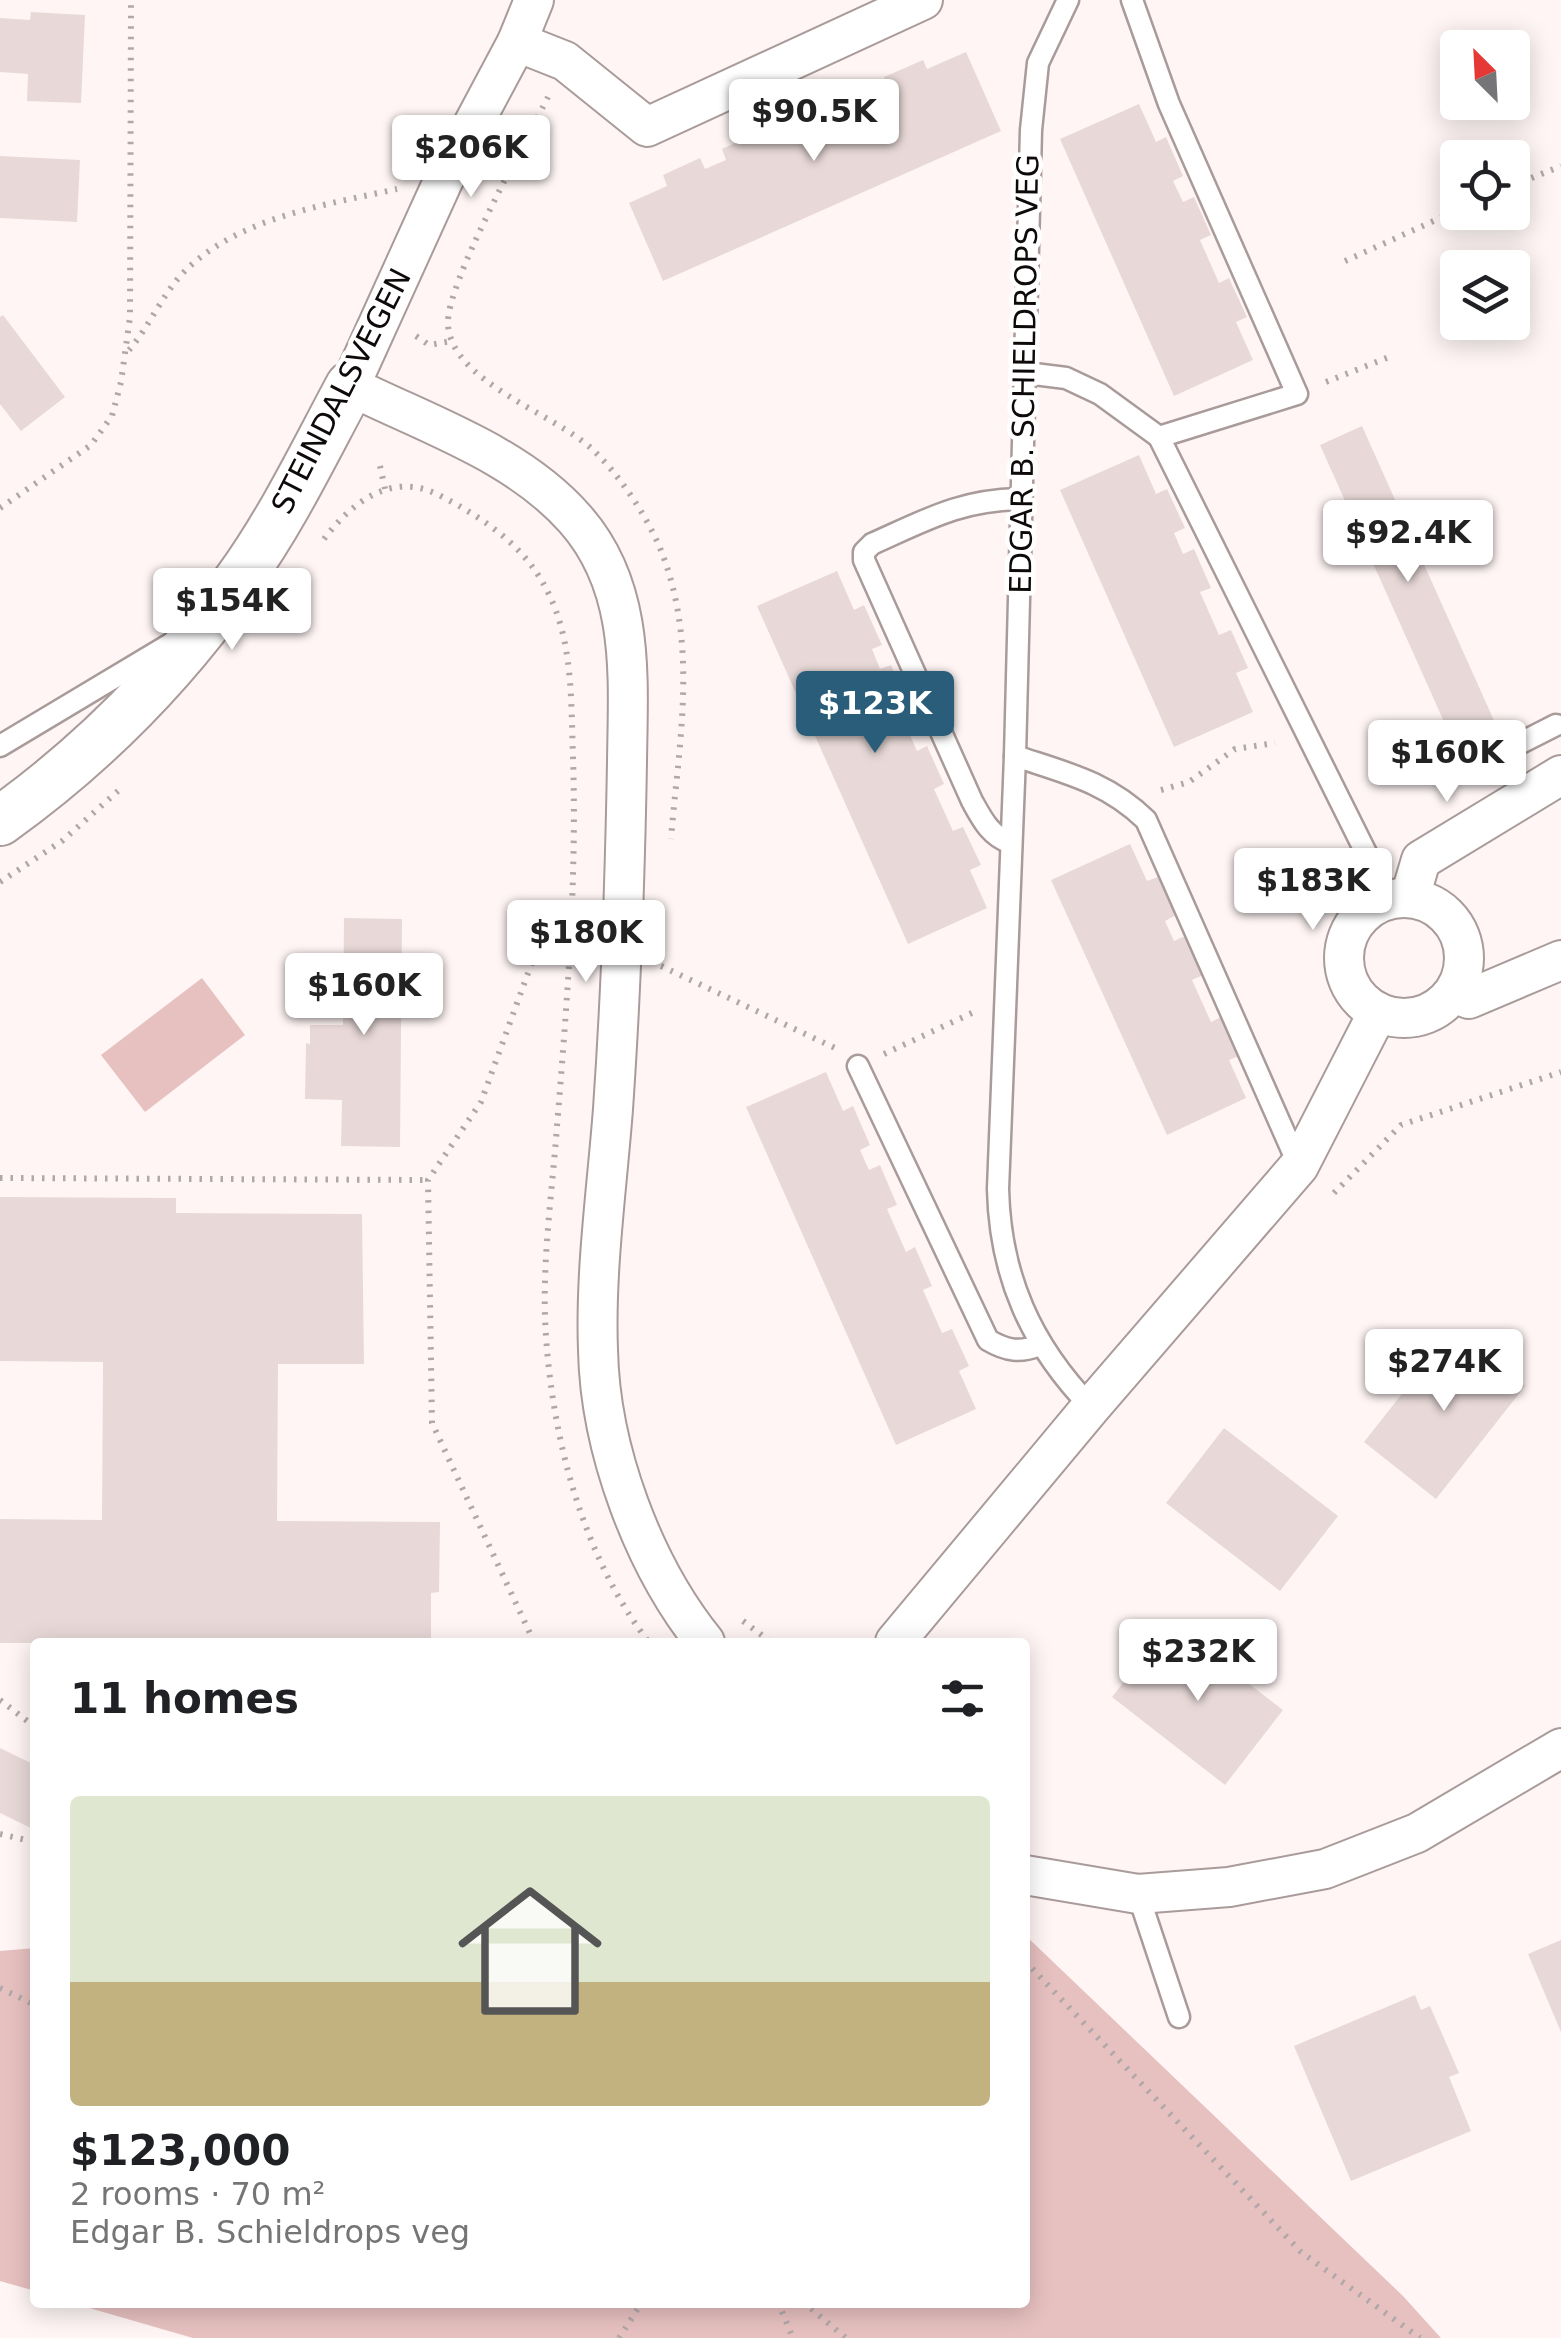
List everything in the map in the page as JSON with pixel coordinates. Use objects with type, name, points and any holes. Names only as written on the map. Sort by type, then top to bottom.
[{"type":"street","name":"STEINDALSVEGEN","points":[[0,821],[68,772],[118,724],[170,669],[241,578],[286,505],[350,386],[444,178],[517,42],[534,0]]},
{"type":"street","points":[[517,42],[565,61],[647,127],[924,0]]},
{"type":"street","points":[[350,386],[487,451],[546,490],[577,521],[604,562],[618,594],[628,651],[624,912],[598,1351],[611,1444],[640,1536],[702,1638]]},
{"type":"street","points":[[1400,898],[1421,860],[1561,775]]},
{"type":"street","points":[[1400,898],[1431,903],[1448,915],[1465,952],[1463,973],[1454,993],[1439,1007],[1420,1016],[1399,1018],[1378,1012],[1361,1000],[1344,962],[1346,941],[1355,922],[1370,908],[1400,898]]},
{"type":"street","points":[[1454,993],[1469,999],[1561,960]]},
{"type":"street","points":[[897,1638],[1299,1166],[1378,1012]]},
{"type":"street","points":[[1030,1876],[1138,1894],[1229,1887],[1325,1869],[1418,1832],[1561,1748]]},
{"type":"lane","name":"EDGAR B. SCHIELDROPS VEG","points":[[1068,0],[1038,63],[1030,130],[1016,756],[999,1230],[1040,1345],[1059,1374],[1091,1406]]},
{"type":"lane","points":[[1132,0],[1169,104],[1297,394],[1159,437]]},
{"type":"lane","points":[[1026,373],[1066,378],[1100,394],[1159,437],[1311,744],[1400,898]]},
{"type":"lane","points":[[1011,842],[999,839],[986,826],[972,801],[864,560],[864,552],[872,544],[959,505],[1020,499]]},
{"type":"lane","points":[[0,746],[100,683],[204,625]]},
{"type":"lane","points":[[1489,758],[1556,725]]},
{"type":"lane","points":[[1016,756],[1095,782],[1126,800],[1146,820],[1299,1166]]},
{"type":"lane","points":[[858,1066],[988,1340],[1004,1349],[1024,1352],[1040,1345]]},
{"type":"lane","points":[[1138,1894],[1180,2016]]},
{"type":"path","points":[[0,508],[91,445],[112,416],[128,352],[131,0]]},
{"type":"path","points":[[1530,179],[1561,166]]},
{"type":"path","points":[[128,352],[180,276],[219,242],[284,217],[413,186]]},
{"type":"path","points":[[1345,261],[1440,218]]},
{"type":"path","points":[[429,344],[452,341]]},
{"type":"path","points":[[1297,394],[1390,357]]},
{"type":"path","points":[[380,466],[384,489]]},
{"type":"path","points":[[321,542],[362,498],[384,489],[429,490],[480,518],[512,542],[551,598],[561,626],[571,686],[576,833],[568,998],[546,1267],[546,1334],[551,1387],[576,1498],[613,1588],[647,1638]]},
{"type":"path","points":[[1126,800],[1189,782],[1235,749],[1265,743],[1311,744]]},
{"type":"path","points":[[0,882],[62,841],[121,788]]},
{"type":"path","points":[[532,1638],[432,1423],[428,1180],[481,1102],[543,932],[572,910]]},
{"type":"path","points":[[660,965],[806,1032],[858,1066],[1005,997]]},
{"type":"path","points":[[1325,1202],[1401,1126],[1561,1072]]},
{"type":"path","points":[[0,1178],[428,1180]]},
{"type":"path","points":[[733,1611],[766,1638]]},
{"type":"path","points":[[0,1700],[30,1723]]},
{"type":"path","points":[[0,1834],[30,1841]]},
{"type":"path","points":[[1030,1966],[1301,2252],[1420,2338]]},
{"type":"path","points":[[0,1988],[30,2003]]},
{"type":"path","points":[[619,2338],[638,2308]]},
{"type":"path","points":[[780,2308],[793,2338]]},
{"type":"path","points":[[810,2308],[846,2338]]},
{"type":"shaded area","points":[[202,978],[245,1035],[145,1112],[101,1055]]},
{"type":"shaded area","points":[[1030,1940],[1403,2296],[1441,2338],[193,2338],[89,2308],[1030,2308]]},
{"type":"shaded area","points":[[30,1948],[30,2290],[0,2281],[0,1951]]},
{"type":"building","points":[[31,12],[85,15],[81,103],[27,101],[28,74],[0,72],[0,18],[30,20]]},
{"type":"building","points":[[966,52],[1001,131],[663,281],[629,203],[667,186],[663,175],[700,158],[705,169],[726,160],[722,149],[761,131],[765,142],[808,123],[803,112],[842,95],[847,106],[889,87],[884,77],[923,60],[927,69]]},
{"type":"building","points":[[1139,104],[1156,142],[1166,137],[1183,176],[1173,181],[1183,202],[1194,197],[1211,235],[1200,240],[1219,283],[1229,278],[1247,317],[1236,322],[1253,360],[1174,396],[1060,139]]},
{"type":"building","points":[[0,156],[80,160],[77,222],[0,218]]},
{"type":"building","points":[[3,315],[65,397],[21,431],[0,404]]},
{"type":"building","points":[[1362,426],[1496,725],[1454,744],[1320,445]]},
{"type":"building","points":[[1139,455],[1156,494],[1167,489],[1185,528],[1174,533],[1183,554],[1194,549],[1211,588],[1200,592],[1219,635],[1231,630],[1248,668],[1236,673],[1253,712],[1174,747],[1060,490]]},
{"type":"building","points":[[837,571],[854,610],[864,605],[882,645],[872,649],[880,669],[891,665],[908,704],[898,708],[917,751],[927,746],[944,784],[934,789],[953,831],[963,827],[981,865],[970,870],[987,908],[908,944],[757,606]]},
{"type":"building","points":[[1130,844],[1147,881],[1158,877],[1176,915],[1165,921],[1174,941],[1185,936],[1203,975],[1192,980],[1211,1022],[1221,1017],[1239,1056],[1229,1060],[1246,1098],[1167,1135],[1051,880]]},
{"type":"building","points":[[344,918],[402,919],[400,1147],[341,1146],[342,1100],[305,1099],[310,1025],[343,1025]]},
{"type":"building","points":[[826,1072],[843,1111],[853,1106],[870,1145],[860,1150],[869,1170],[880,1165],[897,1205],[887,1209],[906,1252],[915,1247],[932,1286],[923,1290],[942,1333],[952,1329],[969,1366],[959,1371],[976,1409],[896,1445],[746,1107]]},
{"type":"building","points":[[0,1197],[176,1198],[176,1213],[362,1214],[364,1364],[278,1364],[277,1521],[440,1522],[439,1592],[431,1593],[431,1638],[30,1638],[30,1643],[0,1643],[0,1519],[102,1520],[103,1362],[0,1361]]},
{"type":"building","points":[[1453,1329],[1525,1386],[1436,1499],[1364,1442]]},
{"type":"building","points":[[1224,1428],[1338,1516],[1280,1591],[1166,1503]]},
{"type":"building","points":[[1170,1623],[1283,1710],[1225,1785],[1112,1697]]},
{"type":"building","points":[[0,1748],[30,1763],[30,1828],[0,1813]]},
{"type":"building","points":[[1561,1940],[1561,2032],[1528,1954]]},
{"type":"building","points":[[1415,1995],[1421,2010],[1430,2006],[1459,2073],[1449,2077],[1471,2131],[1351,2181],[1294,2046]]}]
